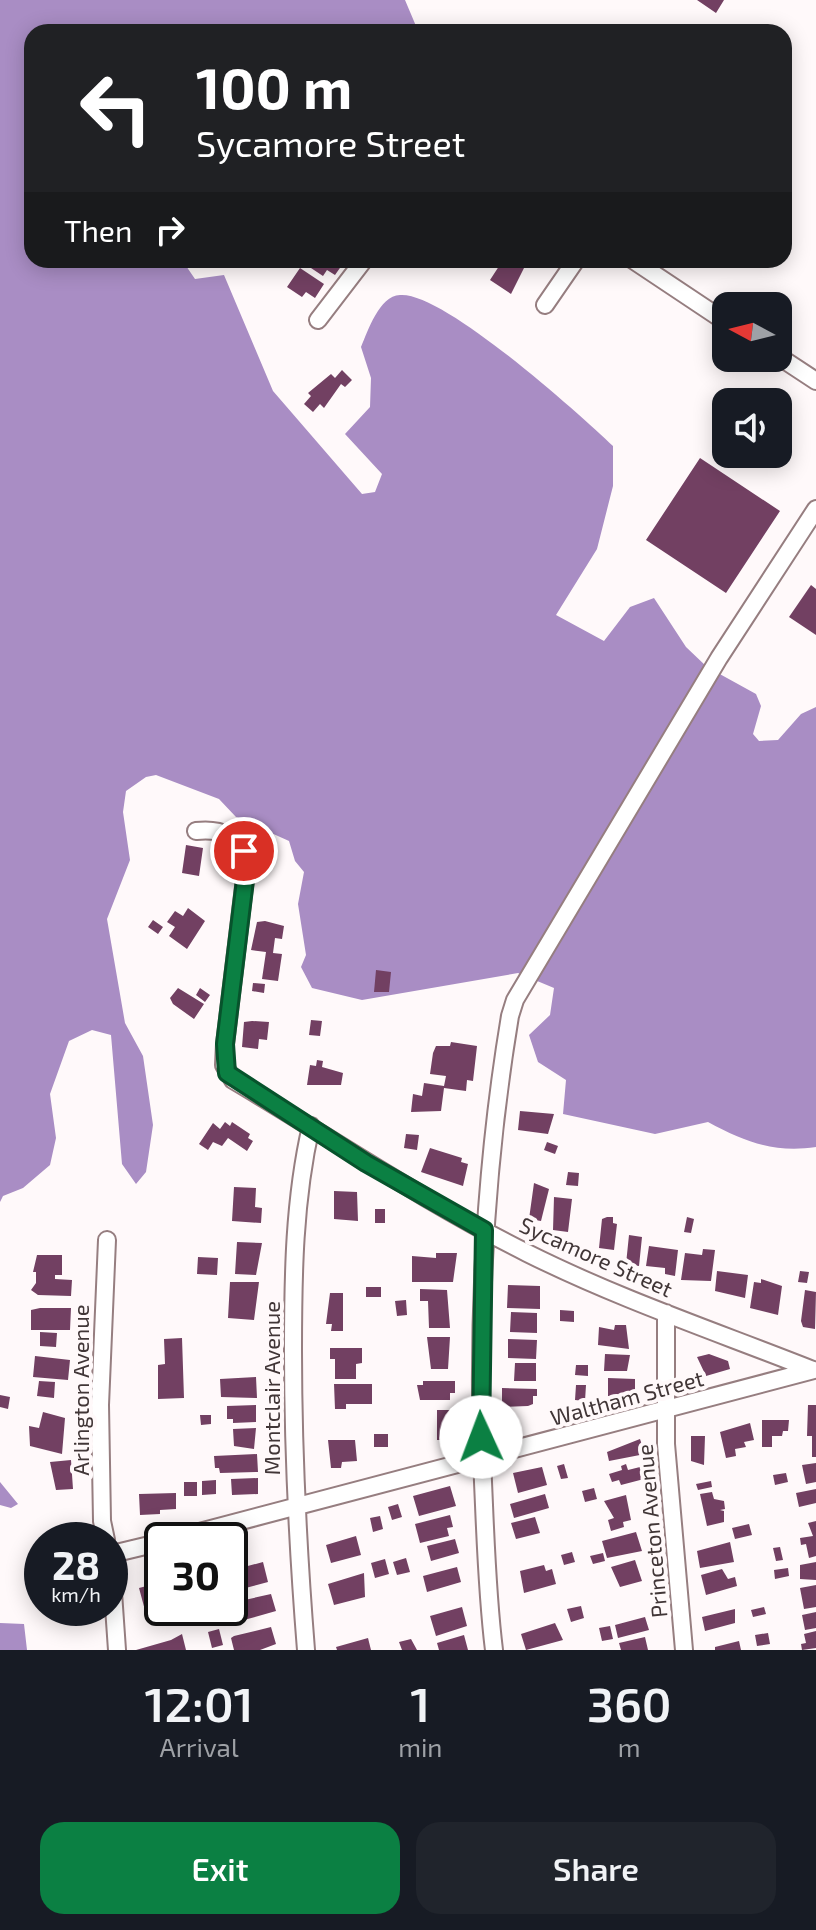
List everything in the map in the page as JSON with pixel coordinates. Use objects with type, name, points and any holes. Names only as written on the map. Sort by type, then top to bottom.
[{"type":"street","points":[[318,320],[358,268]]},
{"type":"street","points":[[545,305],[570,268]]},
{"type":"street","points":[[645,268],[712,313]]},
{"type":"street","points":[[792,365],[816,381]]},
{"type":"street","points":[[494,1650],[482,1459],[484,1230],[495,1111],[515,1000],[719,658],[816,509]]},
{"type":"street","name":"Sycamore Street","points":[[196,831],[223,832],[244,851],[247,862],[224,1065],[233,1080],[366,1163],[484,1230],[583,1279],[815,1370]]},
{"type":"street","name":"Montclair Avenue","points":[[306,1650],[296,1507],[295,1232],[311,1126]]},
{"type":"street","name":"Arlington Avenue","points":[[102,1522],[100,1405],[107,1240]]},
{"type":"street","name":"Princeton Avenue","points":[[666,1313],[666,1412],[672,1529],[684,1650]]},
{"type":"street","name":"Waltham Street","points":[[238,1522],[666,1412],[815,1370]]},
{"type":"street","name":"Arlington Avenue","points":[[115,1626],[117,1650]]},
{"type":"shaded area","points":[[0,0],[405,0],[415,24],[24,24],[24,268],[187,268],[195,279],[224,275],[273,391],[362,494],[375,492],[382,474],[345,434],[370,407],[371,378],[361,347],[380,308],[386,301],[400,295],[420,299],[447,312],[477,333],[542,383],[613,446],[613,486],[597,549],[556,615],[604,641],[630,607],[654,598],[686,647],[707,667],[756,694],[761,706],[753,734],[759,741],[778,740],[801,714],[816,707],[816,1147],[787,1148],[760,1144],[708,1122],[655,1134],[563,1114],[566,1080],[538,1062],[529,1035],[550,1015],[554,988],[518,973],[362,1000],[312,988],[301,967],[306,955],[298,904],[304,872],[295,861],[289,841],[236,817],[219,799],[156,775],[146,777],[126,791],[123,812],[130,860],[107,919],[125,1023],[143,1056],[153,1125],[146,1172],[136,1184],[122,1164],[111,1035],[92,1030],[69,1041],[50,1094],[56,1138],[50,1165],[23,1188],[3,1196],[0,1202]]},
{"type":"shaded area","points":[[0,1482],[18,1504],[11,1508],[0,1505]]},
{"type":"shaded area","points":[[0,1623],[24,1624],[27,1650],[0,1650]]},
{"type":"building","points":[[697,0],[724,0],[716,13]]},
{"type":"building","points":[[300,268],[324,284],[315,298],[306,292],[302,297],[287,287]]},
{"type":"building","points":[[311,268],[340,268],[335,275],[327,270],[323,276]]},
{"type":"building","points":[[498,268],[524,268],[511,294],[490,280]]},
{"type":"building","points":[[342,370],[352,380],[345,387],[341,384],[324,408],[320,404],[313,412],[304,404],[311,396],[308,393],[331,374],[335,378]]},
{"type":"building","points":[[700,458],[780,511],[726,593],[646,540]]},
{"type":"building","points":[[811,585],[816,589],[816,635],[789,617]]},
{"type":"building","points":[[186,845],[203,848],[199,876],[182,873]]},
{"type":"building","points":[[188,908],[205,921],[187,949],[169,936],[175,927],[167,922],[175,911],[183,916]]},
{"type":"building","points":[[153,920],[163,927],[158,934],[148,927]]},
{"type":"building","points":[[257,922],[284,926],[282,939],[275,938],[273,953],[282,954],[278,981],[262,979],[266,952],[251,950]]},
{"type":"building","points":[[376,970],[391,972],[389,992],[374,992]]},
{"type":"building","points":[[253,983],[265,984],[264,993],[252,991]]},
{"type":"building","points":[[178,988],[204,1004],[194,1019],[173,1004],[170,998]]},
{"type":"building","points":[[200,988],[210,995],[205,1002],[196,995]]},
{"type":"building","points":[[311,1020],[322,1021],[320,1036],[309,1035]]},
{"type":"building","points":[[244,1022],[269,1022],[267,1040],[259,1039],[258,1049],[242,1047]]},
{"type":"building","points":[[451,1042],[477,1046],[473,1081],[467,1080],[466,1091],[444,1088],[441,1111],[411,1112],[413,1094],[422,1096],[424,1083],[444,1086],[446,1076],[430,1074],[433,1053],[436,1046],[450,1046]]},
{"type":"building","points":[[317,1060],[323,1061],[322,1067],[343,1073],[341,1085],[307,1085],[310,1065],[316,1066]]},
{"type":"building","points":[[520,1111],[554,1114],[548,1134],[518,1130]]},
{"type":"building","points":[[225,1122],[230,1126],[232,1122],[250,1134],[248,1138],[253,1141],[247,1151],[228,1138],[222,1146],[213,1142],[208,1150],[199,1144],[213,1123],[220,1129]]},
{"type":"building","points":[[406,1134],[419,1135],[417,1150],[404,1148]]},
{"type":"building","points":[[547,1142],[558,1146],[555,1154],[544,1150]]},
{"type":"building","points":[[430,1148],[462,1158],[461,1162],[468,1164],[463,1186],[421,1172]]},
{"type":"building","points":[[568,1172],[579,1173],[578,1186],[566,1185]]},
{"type":"building","points":[[534,1183],[549,1189],[541,1221],[529,1219]]},
{"type":"building","points":[[234,1187],[256,1188],[255,1207],[262,1208],[261,1223],[232,1221]]},
{"type":"building","points":[[334,1191],[357,1192],[358,1221],[334,1219]]},
{"type":"building","points":[[554,1197],[572,1199],[568,1232],[553,1230]]},
{"type":"building","points":[[375,1209],[385,1209],[385,1223],[375,1223]]},
{"type":"building","points":[[613,1217],[613,1223],[617,1224],[614,1250],[599,1248],[602,1219]]},
{"type":"building","points":[[687,1217],[694,1219],[691,1233],[684,1232]]},
{"type":"building","points":[[629,1235],[642,1237],[639,1266],[626,1264]]},
{"type":"building","points":[[237,1242],[262,1243],[256,1275],[235,1274]]},
{"type":"building","points":[[649,1246],[678,1250],[675,1276],[665,1274],[665,1268],[646,1266]]},
{"type":"building","points":[[703,1249],[715,1250],[711,1281],[681,1280],[685,1253],[702,1255]]},
{"type":"building","points":[[436,1253],[457,1253],[453,1282],[412,1282],[412,1256],[436,1258]]},
{"type":"building","points":[[37,1255],[62,1255],[62,1275],[55,1275],[55,1279],[72,1280],[71,1296],[38,1295],[31,1290],[36,1283],[36,1272],[33,1272]]},
{"type":"building","points":[[198,1257],[218,1258],[217,1275],[197,1274]]},
{"type":"building","points":[[717,1271],[748,1275],[745,1298],[715,1291]]},
{"type":"building","points":[[800,1271],[809,1272],[807,1283],[798,1282]]},
{"type":"building","points":[[761,1279],[782,1286],[778,1315],[750,1308],[754,1282],[761,1283]]},
{"type":"building","points":[[230,1282],[259,1282],[254,1320],[228,1318]]},
{"type":"building","points":[[508,1285],[540,1286],[540,1309],[507,1308]]},
{"type":"building","points":[[366,1287],[381,1287],[381,1297],[366,1297]]},
{"type":"building","points":[[420,1289],[447,1290],[450,1328],[429,1328],[428,1301],[420,1301]]},
{"type":"building","points":[[805,1290],[816,1292],[815,1329],[803,1327],[801,1321]]},
{"type":"building","points":[[330,1293],[343,1293],[343,1331],[331,1331],[332,1324],[326,1324]]},
{"type":"building","points":[[406,1300],[407,1315],[397,1316],[395,1301]]},
{"type":"building","points":[[71,1308],[70,1330],[31,1330],[31,1310]]},
{"type":"building","points":[[560,1310],[574,1311],[574,1322],[560,1321]]},
{"type":"building","points":[[511,1312],[537,1313],[537,1333],[510,1332]]},
{"type":"building","points":[[615,1325],[626,1325],[629,1349],[598,1345],[599,1327],[614,1330]]},
{"type":"building","points":[[40,1332],[57,1333],[56,1347],[40,1346]]},
{"type":"building","points":[[427,1337],[450,1337],[448,1369],[431,1369]]},
{"type":"building","points":[[182,1338],[184,1398],[158,1399],[158,1365],[165,1364],[164,1339]]},
{"type":"building","points":[[508,1339],[537,1340],[536,1359],[508,1358]]},
{"type":"building","points":[[330,1348],[362,1348],[362,1363],[356,1364],[356,1379],[335,1379],[335,1359],[330,1359]]},
{"type":"building","points":[[605,1354],[630,1355],[627,1371],[604,1371]]},
{"type":"building","points":[[709,1354],[728,1361],[730,1369],[706,1376],[697,1357]]},
{"type":"building","points":[[35,1356],[70,1360],[68,1380],[33,1377]]},
{"type":"building","points":[[515,1363],[536,1363],[536,1381],[514,1381]]},
{"type":"building","points":[[576,1365],[588,1365],[588,1376],[575,1375]]},
{"type":"building","points":[[256,1377],[257,1398],[221,1397],[220,1379]]},
{"type":"building","points":[[608,1378],[635,1379],[635,1396],[624,1396],[624,1403],[612,1402],[612,1396],[608,1396]]},
{"type":"building","points":[[39,1381],[55,1382],[54,1398],[37,1396]]},
{"type":"building","points":[[423,1381],[455,1381],[455,1393],[450,1393],[450,1400],[420,1400],[417,1385],[423,1385]]},
{"type":"building","points":[[334,1384],[372,1384],[372,1404],[346,1404],[346,1409],[335,1409]]},
{"type":"building","points":[[576,1385],[586,1385],[585,1401],[575,1400]]},
{"type":"building","points":[[502,1388],[537,1389],[537,1396],[533,1396],[533,1404],[528,1406],[502,1407]]},
{"type":"building","points":[[0,1395],[10,1397],[8,1409],[0,1407]]},
{"type":"building","points":[[256,1405],[256,1422],[233,1423],[233,1419],[227,1419],[227,1406]]},
{"type":"building","points":[[808,1405],[816,1405],[816,1457],[812,1457],[812,1436],[807,1436]]},
{"type":"building","points":[[437,1410],[450,1410],[450,1440],[437,1440]]},
{"type":"building","points":[[43,1412],[65,1418],[62,1454],[30,1446],[29,1426],[39,1428]]},
{"type":"building","points":[[200,1415],[211,1415],[211,1424],[201,1425]]},
{"type":"building","points":[[762,1420],[789,1420],[788,1431],[783,1431],[782,1436],[772,1436],[772,1447],[762,1447]]},
{"type":"building","points":[[750,1423],[754,1440],[744,1442],[746,1447],[735,1449],[736,1456],[726,1458],[720,1432]]},
{"type":"building","points":[[256,1428],[254,1449],[234,1446],[233,1429]]},
{"type":"building","points":[[374,1434],[388,1434],[388,1447],[374,1447]]},
{"type":"building","points":[[691,1436],[705,1436],[704,1465],[691,1461]]},
{"type":"building","points":[[640,1439],[645,1454],[609,1461],[607,1452]]},
{"type":"building","points":[[328,1440],[355,1440],[357,1461],[342,1462],[341,1468],[331,1468]]},
{"type":"building","points":[[257,1454],[258,1472],[220,1473],[219,1468],[215,1468],[214,1456]]},
{"type":"building","points":[[71,1460],[73,1489],[56,1490],[50,1462]]},
{"type":"building","points":[[816,1463],[816,1482],[806,1484],[802,1465]]},
{"type":"building","points":[[564,1464],[568,1478],[561,1479],[557,1466]]},
{"type":"building","points":[[626,1464],[628,1470],[640,1467],[644,1479],[621,1485],[619,1480],[612,1482],[609,1474],[622,1470],[621,1466]]},
{"type":"building","points":[[542,1467],[547,1485],[518,1493],[513,1473]]},
{"type":"building","points":[[786,1473],[788,1482],[775,1485],[773,1475]]},
{"type":"building","points":[[258,1478],[258,1494],[232,1495],[231,1479]]},
{"type":"building","points":[[216,1480],[216,1494],[202,1495],[202,1481]]},
{"type":"building","points":[[711,1481],[712,1487],[698,1490],[696,1484]]},
{"type":"building","points":[[184,1482],[197,1482],[197,1496],[184,1496]]},
{"type":"building","points":[[450,1486],[456,1506],[419,1516],[413,1496]]},
{"type":"building","points":[[594,1488],[597,1499],[585,1502],[582,1491]]},
{"type":"building","points":[[816,1489],[816,1503],[799,1507],[796,1493]]},
{"type":"building","points":[[712,1492],[714,1499],[724,1501],[725,1509],[720,1510],[724,1511],[724,1522],[707,1526],[700,1494]]},
{"type":"building","points":[[176,1493],[176,1509],[140,1515],[139,1494]]},
{"type":"building","points":[[545,1494],[549,1508],[514,1518],[510,1504]]},
{"type":"building","points":[[626,1495],[631,1520],[623,1522],[624,1527],[611,1531],[608,1520],[614,1518],[604,1501]]},
{"type":"building","points":[[398,1504],[402,1517],[392,1520],[388,1507]]},
{"type":"building","points":[[450,1515],[453,1527],[447,1528],[449,1536],[420,1543],[415,1524]]},
{"type":"building","points":[[380,1516],[383,1529],[373,1532],[370,1518]]},
{"type":"building","points":[[535,1517],[540,1533],[516,1539],[511,1523]]},
{"type":"building","points":[[816,1521],[816,1556],[809,1558],[806,1544],[801,1545],[800,1538],[813,1536],[808,1523]]},
{"type":"building","points":[[749,1524],[752,1535],[735,1539],[732,1528]]},
{"type":"building","points":[[636,1532],[642,1551],[607,1558],[602,1541]]},
{"type":"building","points":[[356,1536],[361,1555],[331,1563],[326,1545]]},
{"type":"building","points":[[455,1539],[459,1553],[431,1561],[427,1546]]},
{"type":"building","points":[[730,1542],[734,1562],[700,1568],[697,1551]]},
{"type":"building","points":[[780,1547],[783,1560],[776,1561],[773,1548]]},
{"type":"building","points":[[572,1552],[575,1562],[564,1565],[561,1555]]},
{"type":"building","points":[[603,1553],[605,1561],[593,1564],[590,1556]]},
{"type":"building","points":[[406,1558],[410,1572],[397,1575],[393,1562]]},
{"type":"building","points":[[385,1559],[389,1574],[375,1578],[371,1563]]},
{"type":"building","points":[[635,1560],[642,1581],[620,1587],[611,1567]]},
{"type":"building","points":[[263,1562],[268,1582],[248,1587],[248,1566]]},
{"type":"building","points":[[816,1562],[816,1580],[800,1579],[800,1565]]},
{"type":"building","points":[[544,1565],[546,1571],[552,1569],[556,1584],[524,1593],[520,1571]]},
{"type":"building","points":[[457,1567],[461,1582],[427,1592],[423,1576]]},
{"type":"building","points":[[788,1568],[789,1576],[775,1579],[774,1570]]},
{"type":"building","points":[[722,1569],[728,1579],[735,1577],[737,1586],[706,1595],[701,1575]]},
{"type":"building","points":[[364,1573],[365,1597],[334,1605],[328,1584]]},
{"type":"building","points":[[816,1585],[816,1607],[804,1609],[800,1588]]},
{"type":"building","points":[[144,1587],[144,1607],[139,1588]]},
{"type":"building","points":[[271,1594],[276,1611],[248,1619],[248,1599]]},
{"type":"building","points":[[581,1606],[584,1618],[571,1622],[567,1609]]},
{"type":"building","points":[[462,1607],[467,1626],[436,1636],[430,1616]]},
{"type":"building","points":[[764,1607],[766,1614],[753,1617],[751,1610]]},
{"type":"building","points":[[735,1609],[735,1623],[705,1631],[702,1617]]},
{"type":"building","points":[[816,1612],[816,1628],[805,1630],[802,1615]]},
{"type":"building","points":[[645,1617],[649,1630],[618,1638],[615,1625]]},
{"type":"building","points":[[555,1623],[563,1640],[526,1650],[521,1634]]},
{"type":"building","points":[[610,1626],[613,1639],[602,1641],[599,1628]]},
{"type":"building","points":[[271,1627],[276,1644],[260,1650],[234,1650],[231,1638],[234,1636]]},
{"type":"building","points":[[219,1629],[223,1645],[212,1648],[208,1632]]},
{"type":"building","points":[[816,1631],[816,1648],[802,1650],[801,1644],[806,1643],[804,1634]]},
{"type":"building","points":[[768,1633],[770,1644],[757,1646],[755,1635]]},
{"type":"building","points":[[182,1634],[186,1650],[136,1650],[171,1640]]},
{"type":"building","points":[[464,1635],[468,1650],[439,1650],[437,1643]]},
{"type":"building","points":[[645,1637],[648,1650],[621,1650],[619,1643]]},
{"type":"building","points":[[368,1638],[371,1650],[337,1650],[336,1647]]},
{"type":"building","points":[[411,1639],[417,1650],[402,1650],[399,1642]]},
{"type":"building","points":[[739,1641],[741,1650],[715,1650],[715,1647]]},
{"type":"route","points":[[244,851],[247,862],[225,1044],[224,1065],[227,1073],[233,1080],[366,1163],[484,1230],[481,1437]]}]
